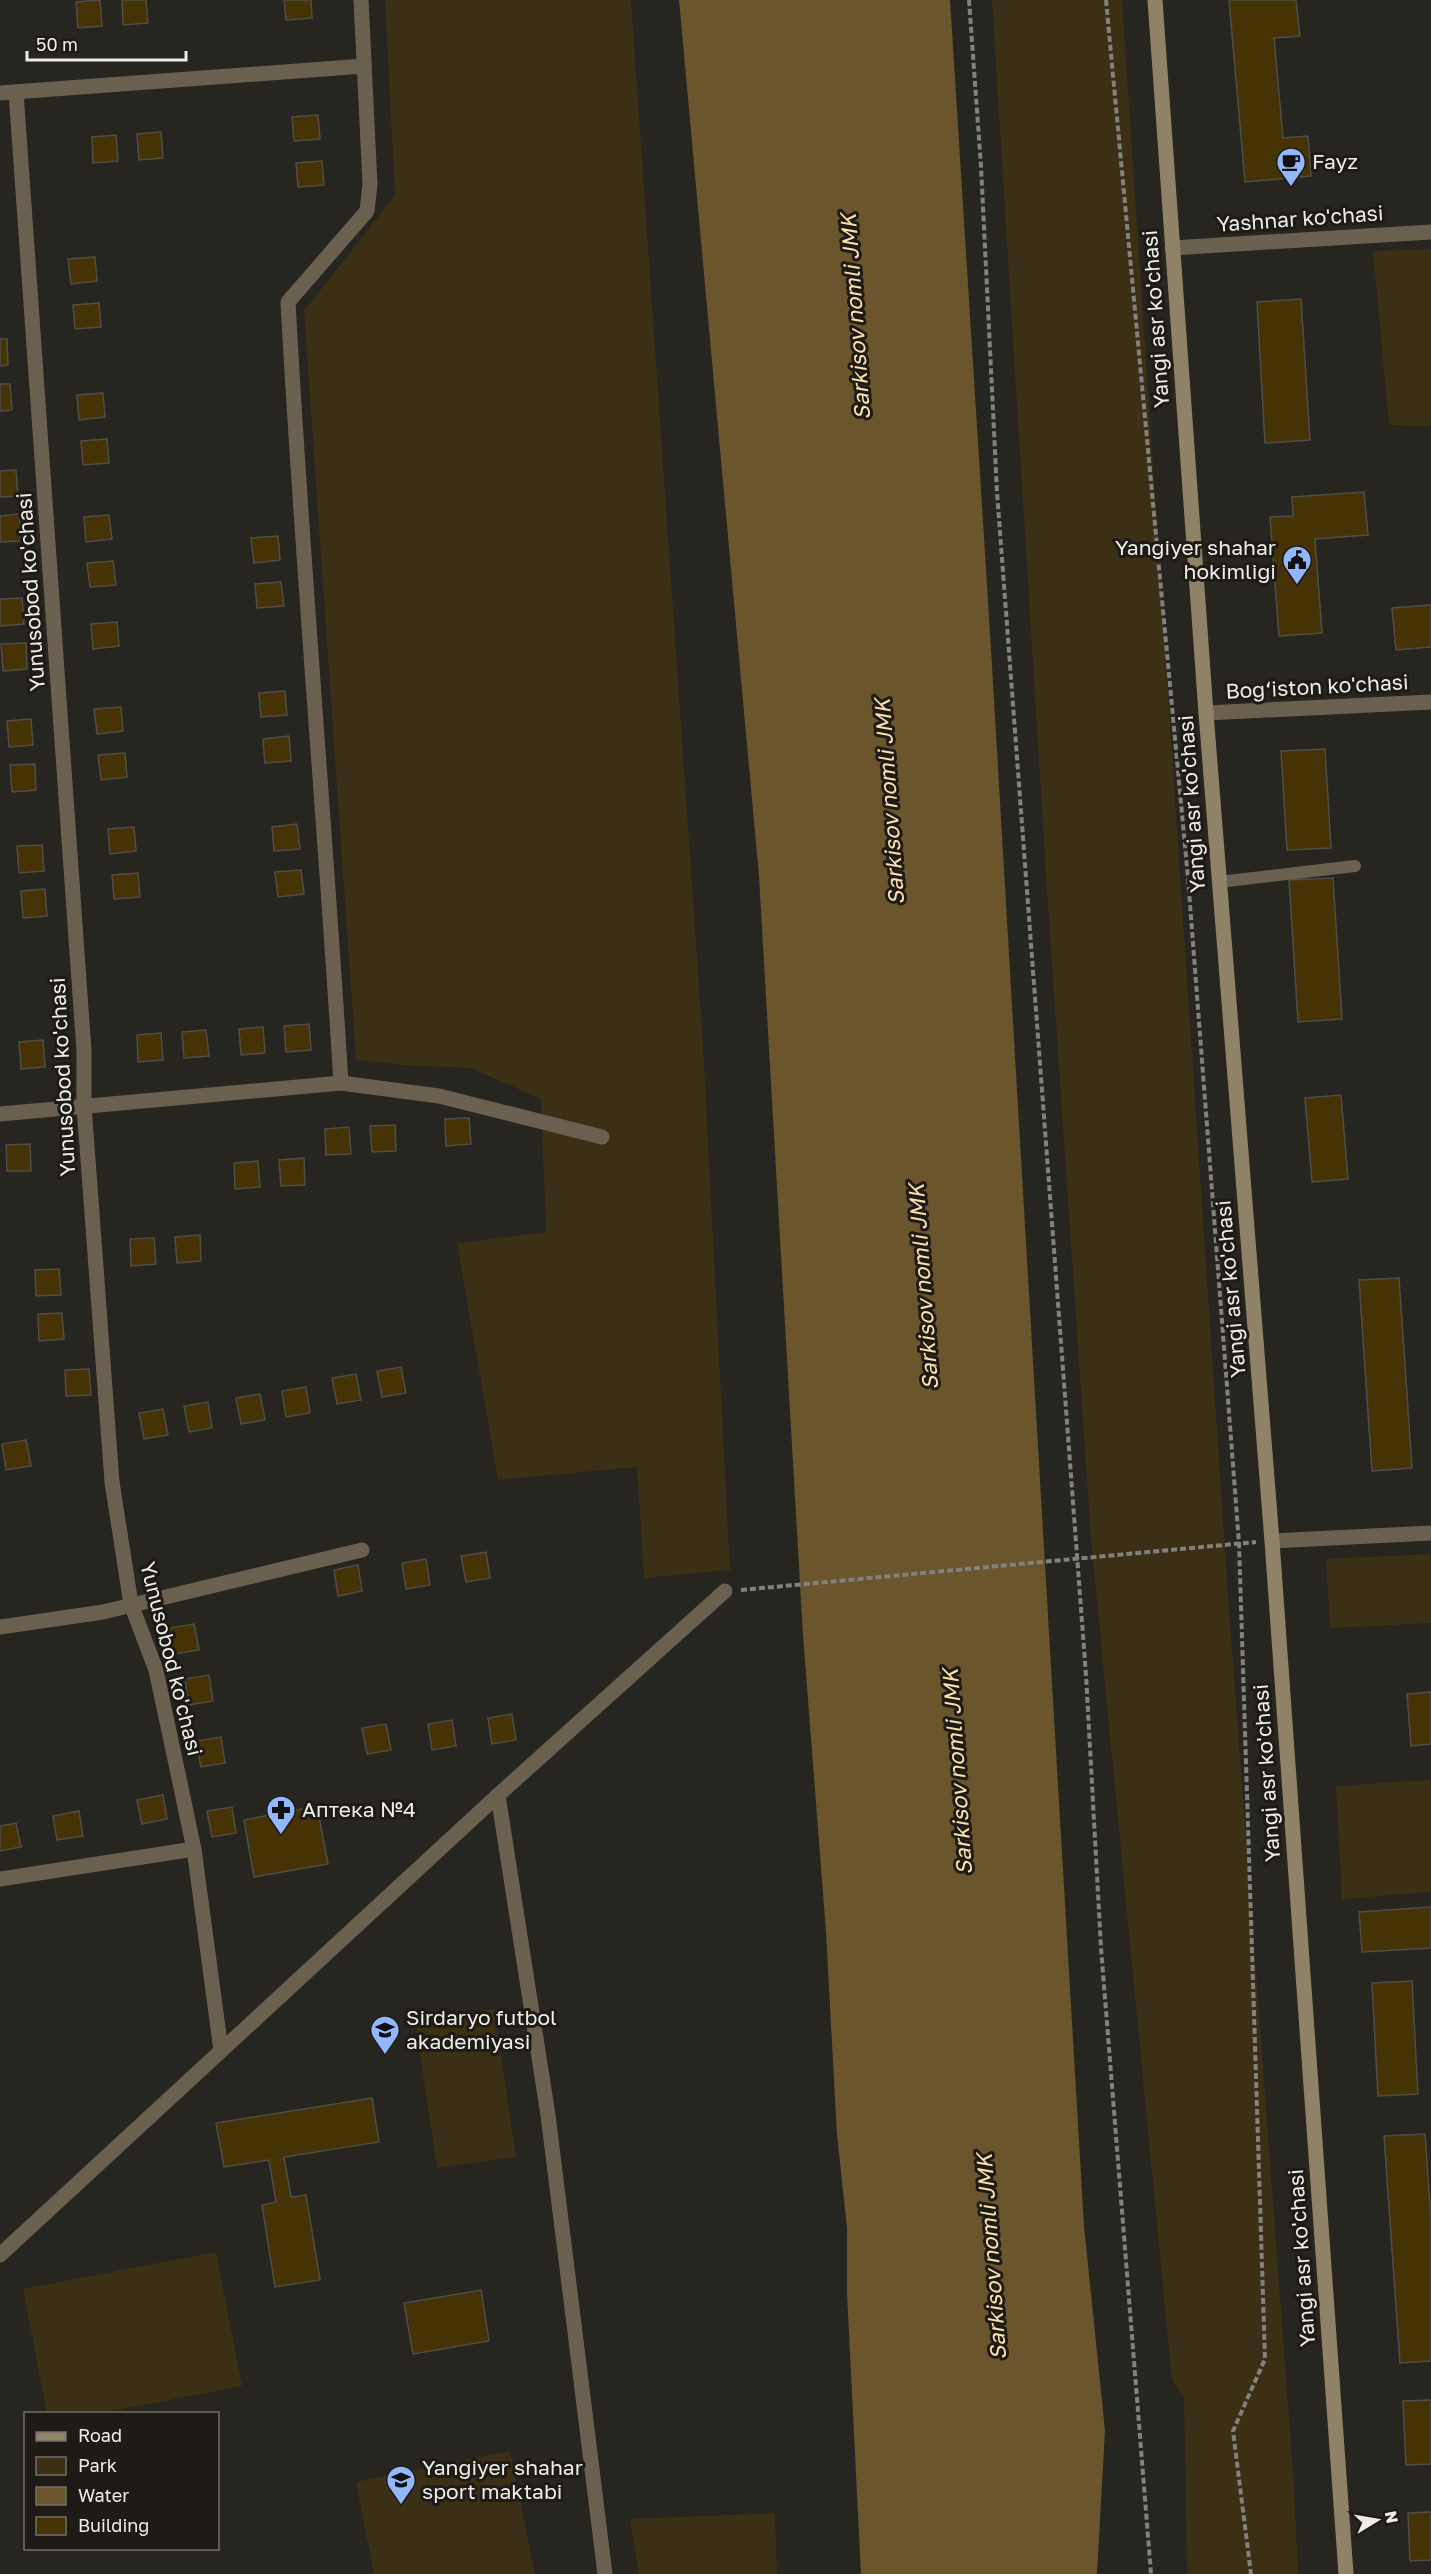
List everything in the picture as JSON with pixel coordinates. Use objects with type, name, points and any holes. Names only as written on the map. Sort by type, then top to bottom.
[{"type":"street","points":[[340,1083],[326,836],[295,431],[288,302],[367,211],[370,184],[361,0]]},
{"type":"street","name":"Yangi asr ko'chasi","points":[[1155,0],[1206,713],[1272,1540],[1346,2574]]},
{"type":"street","points":[[0,93],[364,66]]},
{"type":"street","name":"Yunusobod ko'chasi","points":[[16,92],[84,1040],[84,1106],[112,1482],[131,1604],[156,1670],[194,1849],[221,2050]]},
{"type":"street","name":"Yashnar ko'chasi","points":[[1172,248],[1431,231]]},
{"type":"street","name":"Bog‘iston ko'chasi","points":[[1206,713],[1431,702]]},
{"type":"street","points":[[0,1114],[340,1083],[439,1096],[602,1137]]},
{"type":"street","points":[[1272,1540],[1431,1533]]},
{"type":"street","points":[[0,1628],[103,1612],[362,1550]]},
{"type":"street","points":[[0,2255],[498,1795],[725,1591]]},
{"type":"street","points":[[498,1795],[548,2115],[605,2574]]},
{"type":"street","points":[[0,1879],[194,1849]]},
{"type":"lane","points":[[1219,882],[1355,866]]},
{"type":"path","points":[[969,0],[981,166],[997,492],[1086,1675],[1101,1948],[1151,2574]]},
{"type":"path","points":[[1106,0],[1188,878],[1239,1543],[1265,2359],[1233,2431],[1251,2574]]},
{"type":"path","points":[[725,1591],[1272,1540]]},
{"type":"green space","points":[[385,0],[631,0],[703,1044],[730,1570],[644,1578],[637,1467],[498,1480],[457,1243],[546,1232],[541,1099],[471,1068],[356,1060],[304,311],[395,195]]},
{"type":"green space","points":[[992,0],[1122,0],[1228,1596],[1294,2485],[1298,2574],[1187,2574],[1184,2397],[1172,2380],[1091,1539],[1047,890]]},
{"type":"green space","points":[[1431,249],[1431,426],[1389,425],[1373,251]]},
{"type":"green space","points":[[1431,1554],[1431,1623],[1330,1628],[1326,1559]]},
{"type":"green space","points":[[1431,1780],[1431,1892],[1342,1899],[1336,1786]]},
{"type":"green space","points":[[494,2009],[516,2157],[437,2168],[415,2020]]},
{"type":"green space","points":[[216,2252],[242,2386],[107,2412],[47,2412],[23,2289]]},
{"type":"green space","points":[[510,2451],[535,2574],[374,2574],[356,2482]]},
{"type":"green space","points":[[775,2513],[777,2574],[639,2574],[630,2519]]},
{"type":"water","name":"Sarkisov nomli JMK","points":[[679,0],[950,0],[990,632],[1084,2226],[1105,2430],[1097,2574],[861,2574],[847,2293],[847,2228],[837,2135],[826,1932],[803,1635],[759,876]]},
{"type":"building","points":[[100,0],[102,26],[78,28],[76,2]]},
{"type":"building","points":[[122,0],[146,0],[148,23],[123,25]]},
{"type":"building","points":[[284,0],[311,0],[312,18],[286,20]]},
{"type":"building","points":[[1229,0],[1296,0],[1300,36],[1274,38],[1283,138],[1308,136],[1311,176],[1245,182]]},
{"type":"building","points":[[318,115],[320,139],[294,141],[292,117]]},
{"type":"building","points":[[161,132],[163,158],[139,160],[137,134]]},
{"type":"building","points":[[116,135],[118,161],[93,163],[92,137]]},
{"type":"building","points":[[322,161],[324,185],[298,187],[296,163]]},
{"type":"building","points":[[95,257],[97,281],[71,284],[68,259]]},
{"type":"building","points":[[1301,299],[1310,440],[1265,443],[1257,302]]},
{"type":"building","points":[[99,303],[101,327],[75,329],[73,305]]},
{"type":"building","points":[[0,339],[7,339],[8,365],[0,366]]},
{"type":"building","points":[[0,384],[10,384],[12,410],[0,411]]},
{"type":"building","points":[[103,393],[105,417],[79,420],[77,395]]},
{"type":"building","points":[[107,439],[109,463],[83,465],[81,441]]},
{"type":"building","points":[[16,470],[18,496],[0,497],[0,471]]},
{"type":"building","name":"Yangiyer shahar hokimligi","points":[[1364,492],[1368,535],[1315,539],[1322,633],[1279,636],[1270,517],[1293,516],[1292,497]]},
{"type":"building","points":[[19,514],[21,541],[0,542],[0,516]]},
{"type":"building","points":[[109,515],[112,539],[86,542],[84,517]]},
{"type":"building","points":[[278,536],[280,560],[254,563],[251,538]]},
{"type":"building","points":[[113,561],[116,585],[90,587],[87,563]]},
{"type":"building","points":[[281,582],[284,606],[257,608],[255,584]]},
{"type":"building","points":[[22,598],[24,624],[0,626],[0,599]]},
{"type":"building","points":[[1431,605],[1431,647],[1396,650],[1392,608]]},
{"type":"building","points":[[117,622],[119,646],[93,649],[91,624]]},
{"type":"building","points":[[26,643],[27,669],[3,671],[1,644]]},
{"type":"building","points":[[285,691],[287,715],[261,717],[259,693]]},
{"type":"building","points":[[121,707],[123,731],[97,734],[94,709]]},
{"type":"building","points":[[31,719],[33,745],[9,747],[7,721]]},
{"type":"building","points":[[289,736],[291,761],[265,763],[263,739]]},
{"type":"building","points":[[1325,749],[1331,848],[1287,850],[1281,751]]},
{"type":"building","points":[[125,753],[127,777],[101,780],[98,755]]},
{"type":"building","points":[[35,764],[36,790],[12,792],[10,765]]},
{"type":"building","points":[[297,824],[300,849],[274,851],[272,827]]},
{"type":"building","points":[[134,827],[136,851],[110,854],[108,829]]},
{"type":"building","points":[[42,845],[44,871],[19,873],[17,846]]},
{"type":"building","points":[[301,870],[304,894],[278,897],[275,872]]},
{"type":"building","points":[[138,873],[140,897],[114,899],[112,875]]},
{"type":"building","points":[[1333,878],[1342,1019],[1298,1022],[1289,880]]},
{"type":"building","points":[[45,889],[47,916],[23,918],[21,891]]},
{"type":"building","points":[[309,1024],[311,1050],[286,1052],[284,1026]]},
{"type":"building","points":[[263,1027],[265,1053],[241,1055],[239,1029]]},
{"type":"building","points":[[206,1030],[209,1056],[184,1058],[182,1032]]},
{"type":"building","points":[[161,1033],[163,1060],[138,1062],[137,1035]]},
{"type":"building","points":[[43,1040],[45,1067],[21,1069],[19,1042]]},
{"type":"building","points":[[1341,1095],[1348,1179],[1312,1182],[1305,1098]]},
{"type":"building","points":[[469,1118],[471,1144],[446,1146],[445,1119]]},
{"type":"building","points":[[395,1125],[396,1151],[372,1152],[370,1126]]},
{"type":"building","points":[[349,1127],[351,1154],[326,1155],[325,1129]]},
{"type":"building","points":[[30,1144],[31,1171],[7,1171],[6,1145]]},
{"type":"building","points":[[304,1158],[305,1185],[281,1186],[279,1160]]},
{"type":"building","points":[[258,1161],[260,1187],[235,1189],[234,1163]]},
{"type":"building","points":[[200,1235],[201,1261],[177,1263],[175,1237]]},
{"type":"building","points":[[154,1238],[156,1264],[131,1266],[130,1239]]},
{"type":"building","points":[[59,1269],[61,1295],[36,1296],[35,1270]]},
{"type":"building","points":[[1399,1278],[1412,1468],[1372,1471],[1359,1280]]},
{"type":"building","points":[[62,1313],[64,1339],[39,1341],[38,1314]]},
{"type":"building","points":[[401,1367],[406,1393],[382,1397],[377,1371]]},
{"type":"building","points":[[89,1369],[91,1395],[66,1396],[65,1370]]},
{"type":"building","points":[[356,1374],[361,1400],[337,1404],[332,1378]]},
{"type":"building","points":[[306,1387],[310,1413],[286,1417],[282,1391]]},
{"type":"building","points":[[260,1394],[265,1420],[241,1424],[236,1398]]},
{"type":"building","points":[[208,1402],[212,1428],[189,1432],[184,1406]]},
{"type":"building","points":[[163,1409],[168,1435],[144,1439],[139,1413]]},
{"type":"building","points":[[26,1440],[31,1466],[6,1470],[2,1444]]},
{"type":"building","points":[[486,1552],[490,1578],[466,1582],[461,1556]]},
{"type":"building","points":[[426,1559],[430,1585],[406,1589],[402,1563]]},
{"type":"building","points":[[358,1565],[362,1591],[338,1596],[334,1570]]},
{"type":"building","points":[[194,1624],[199,1650],[174,1654],[170,1628]]},
{"type":"building","points":[[209,1675],[213,1701],[189,1705],[185,1679]]},
{"type":"building","points":[[1431,1692],[1431,1744],[1411,1746],[1407,1694]]},
{"type":"building","points":[[512,1714],[516,1740],[492,1744],[488,1718]]},
{"type":"building","points":[[452,1720],[456,1746],[432,1750],[428,1724]]},
{"type":"building","points":[[386,1724],[391,1750],[367,1754],[362,1728]]},
{"type":"building","points":[[221,1737],[225,1763],[201,1767],[196,1741]]},
{"type":"building","points":[[163,1795],[167,1819],[142,1824],[137,1800]]},
{"type":"building","points":[[317,1806],[328,1864],[254,1877],[244,1820]]},
{"type":"building","points":[[232,1807],[236,1833],[212,1837],[207,1811]]},
{"type":"building","points":[[79,1811],[83,1836],[57,1840],[53,1816]]},
{"type":"building","points":[[16,1823],[21,1847],[0,1851],[0,1826]]},
{"type":"building","points":[[1431,1907],[1431,1948],[1362,1952],[1359,1912]]},
{"type":"building","points":[[1412,1981],[1418,2094],[1378,2096],[1372,1983]]},
{"type":"building","points":[[372,2098],[379,2142],[284,2157],[291,2197],[306,2195],[320,2280],[275,2287],[262,2205],[276,2202],[269,2160],[224,2167],[216,2123]]},
{"type":"building","points":[[1425,2134],[1431,2219],[1431,2361],[1400,2363],[1384,2136]]},
{"type":"building","points":[[481,2290],[489,2341],[413,2354],[404,2303]]},
{"type":"building","points":[[1431,2400],[1431,2464],[1406,2465],[1403,2401]]},
{"type":"building","points":[[1431,2512],[1431,2560],[1410,2561],[1408,2513]]},
{"type":"place","name":"Fayz","points":[[1291,188]]},
{"type":"place","name":"Yangiyer shahar hokimligi","points":[[1297,586]]},
{"type":"place","name":"Аптека №4","points":[[281,1836]]},
{"type":"place","name":"Sirdaryo futbol akademiyasi","points":[[385,2056]]},
{"type":"place","name":"Yangiyer shahar sport maktabi","points":[[401,2506]]}]
